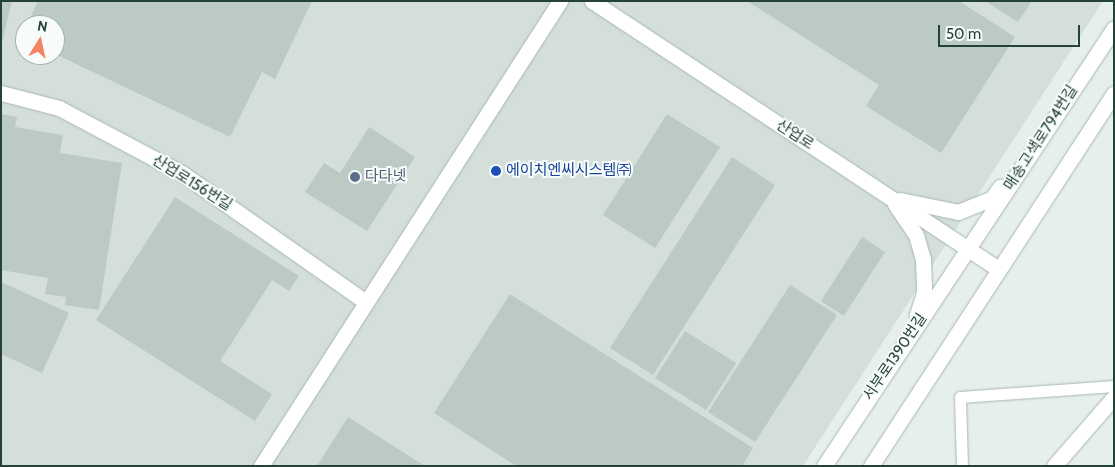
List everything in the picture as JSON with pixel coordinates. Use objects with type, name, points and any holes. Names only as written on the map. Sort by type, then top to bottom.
[{"type":"street","points":[[262,466],[560,1]]},
{"type":"street","name":"산업로","points":[[592,1],[998,269]]},
{"type":"street","name":"매송고색로794번길","points":[[968,248],[1114,28]]},
{"type":"street","name":"산업로156번길","points":[[1,93],[59,108],[183,174],[366,302]]},
{"type":"street","points":[[871,466],[1114,93]]},
{"type":"street","points":[[891,198],[958,212],[992,198],[1045,132]]},
{"type":"street","points":[[891,198],[916,235],[923,259],[924,293],[913,330]]},
{"type":"street","name":"서부로1390번길","points":[[824,466],[968,248]]},
{"type":"street","points":[[1054,466],[1114,397]]},
{"type":"lane","points":[[962,466],[960,397],[1114,386]]},
{"type":"shaded area","points":[[1,1],[1103,1],[803,466],[1,466]]},
{"type":"building","points":[[1,1],[12,1],[2,42],[1,42]]},
{"type":"building","points":[[38,1],[312,1],[275,79],[262,72],[230,137],[65,59],[65,15],[32,15]]},
{"type":"building","points":[[747,1],[959,1],[1015,37],[941,153],[866,106],[879,85]]},
{"type":"building","points":[[985,1],[1032,1],[1018,22]]},
{"type":"building","points":[[1,114],[17,117],[15,127],[63,135],[60,153],[122,163],[99,310],[65,305],[66,297],[45,294],[48,278],[1,270]]},
{"type":"building","points":[[667,114],[720,147],[655,248],[603,215]]},
{"type":"building","points":[[369,127],[415,157],[367,231],[305,192],[324,163],[340,173]]},
{"type":"building","points":[[732,157],[775,185],[653,375],[610,348]]},
{"type":"building","points":[[175,197],[299,276],[289,291],[272,280],[220,361],[272,394],[255,421],[96,320]]},
{"type":"building","points":[[862,237],[885,252],[844,316],[821,301]]},
{"type":"building","points":[[1,282],[69,313],[42,373],[1,354]]},
{"type":"building","points":[[790,285],[837,315],[755,442],[708,412]]},
{"type":"building","points":[[510,294],[753,448],[742,466],[516,466],[434,413]]},
{"type":"building","points":[[685,331],[736,363],[706,410],[655,378]]},
{"type":"building","points":[[348,417],[425,466],[317,466]]},
{"type":"place","name":"에이치엔씨시스템㈜","points":[[496,171]]},
{"type":"place","name":"다다넷","points":[[355,177]]}]
